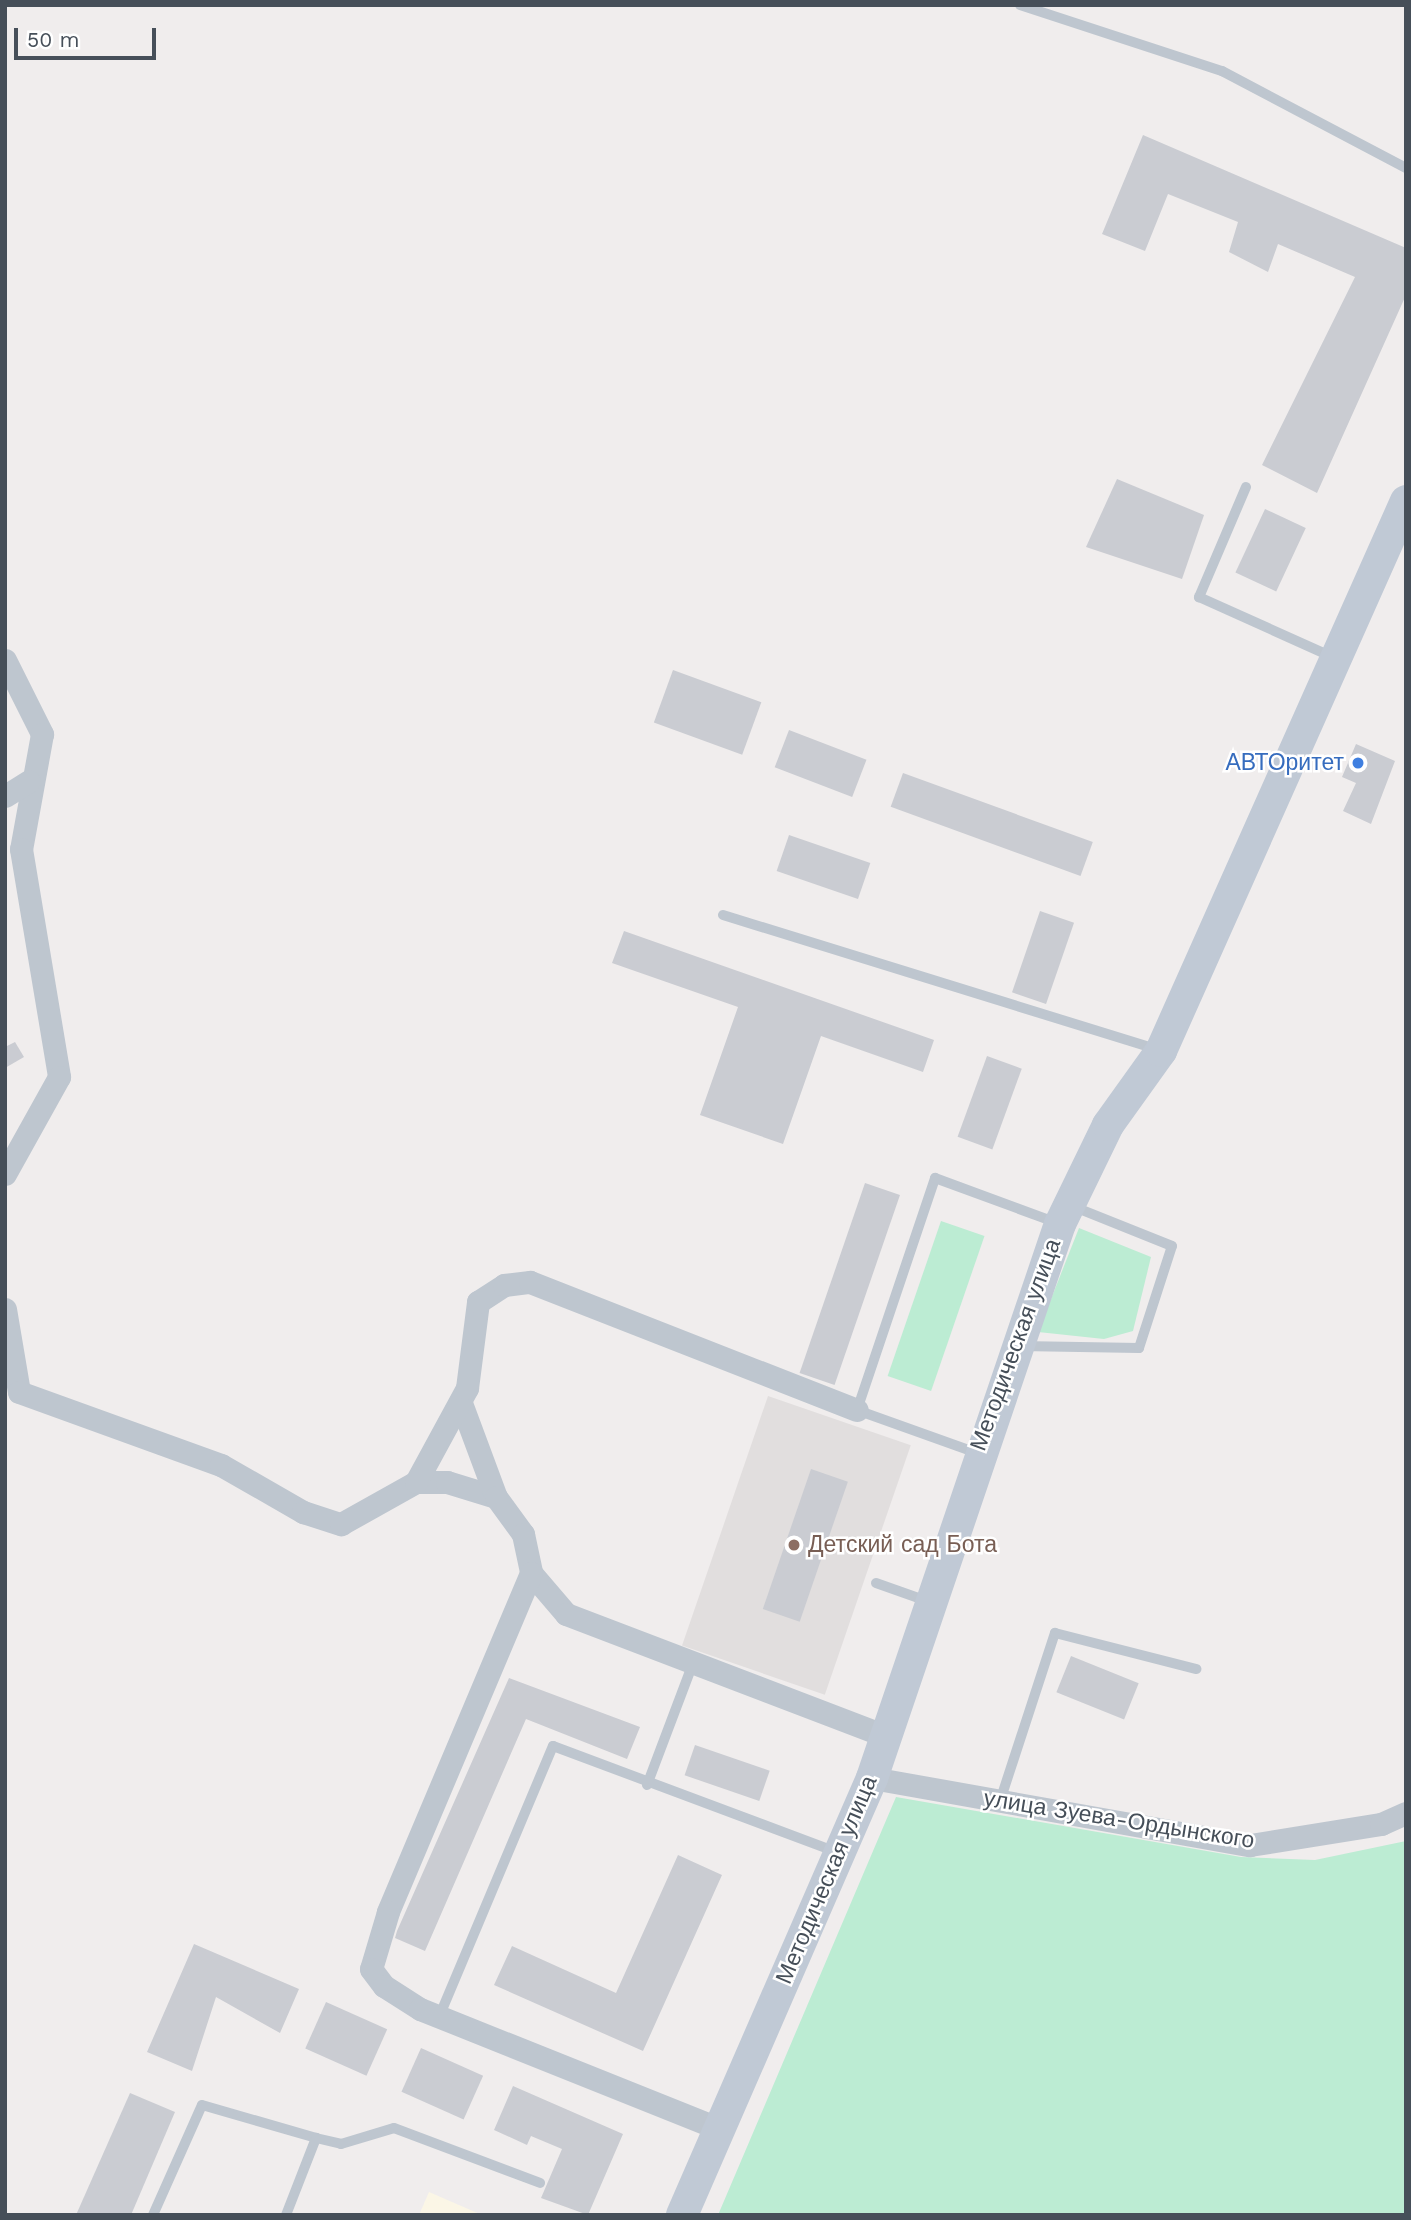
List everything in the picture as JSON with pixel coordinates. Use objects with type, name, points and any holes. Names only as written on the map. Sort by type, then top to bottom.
[{"type":"main road","name":"Методическая улица","points":[[682,2215],[872,1779],[932,1603],[1014,1346],[1064,1214],[1108,1125],[1161,1051],[1406,501]]},
{"type":"street","points":[[5,660],[42,734],[29,781],[21,849],[59,1077],[5,1174]]},
{"type":"street","points":[[5,796],[29,781]]},
{"type":"street","points":[[416,1482],[461,1403],[478,1302],[504,1285],[530,1282],[857,1410]]},
{"type":"street","points":[[5,1309],[12,1395],[83,1410],[221,1465],[303,1512],[341,1524],[416,1482],[447,1482],[496,1497]]},
{"type":"street","points":[[461,1403],[496,1497],[523,1534],[531,1573],[566,1614],[886,1736]]},
{"type":"street","points":[[531,1573],[374,1948],[371,1969],[384,1986],[439,2017],[720,2129]]},
{"type":"street","name":"улица Зуева-Ордынского","points":[[872,1779],[1250,1845],[1381,1824],[1406,1813]]},
{"type":"lane","points":[[1020,5],[1223,71],[1406,168]]},
{"type":"lane","points":[[1246,487],[1199,597],[1337,659]]},
{"type":"lane","points":[[723,915],[1161,1051]]},
{"type":"lane","points":[[978,1452],[857,1410],[935,1178],[1172,1246],[1139,1348],[1014,1346]]},
{"type":"lane","points":[[876,1583],[932,1603]]},
{"type":"lane","points":[[1000,1801],[1055,1633],[1196,1669]]},
{"type":"lane","points":[[646,1784],[693,1663]]},
{"type":"lane","points":[[439,2017],[553,1746],[646,1784],[840,1853]]},
{"type":"lane","points":[[153,2215],[202,2105],[341,2144],[394,2129],[540,2183]]},
{"type":"lane","points":[[286,2215],[316,2138]]},
{"type":"shaded area","name":"Детский сад Бота","points":[[768,1396],[911,1445],[825,1695],[682,1646]]},
{"type":"shaded area","points":[[429,2192],[482,2215],[419,2215]]},
{"type":"green space","points":[[941,1221],[984,1236],[931,1391],[888,1376]]},
{"type":"green space","points":[[1079,1228],[1151,1257],[1133,1331],[1104,1339],[1038,1332]]},
{"type":"green space","points":[[896,1797],[1241,1857],[1315,1860],[1406,1841],[1406,2215],[718,2215]]},
{"type":"building","points":[[1143,135],[1406,248],[1406,295],[1317,493],[1262,465],[1355,277],[1278,244],[1268,272],[1229,252],[1238,222],[1168,194],[1145,251],[1102,234]]},
{"type":"building","points":[[1117,479],[1204,515],[1182,579],[1086,547]]},
{"type":"building","points":[[1265,509],[1306,528],[1276,591],[1235,572]]},
{"type":"building","points":[[673,670],[761,702],[742,755],[654,723]]},
{"type":"building","points":[[789,730],[866,760],[852,797],[775,767]]},
{"type":"building","points":[[1356,744],[1395,761],[1371,824],[1343,811],[1356,783],[1342,777]]},
{"type":"building","points":[[903,773],[1093,842],[1081,876],[891,807]]},
{"type":"building","points":[[789,835],[870,863],[858,899],[777,871]]},
{"type":"building","points":[[1040,911],[1074,923],[1046,1004],[1012,992]]},
{"type":"building","points":[[624,931],[934,1040],[923,1072],[821,1036],[783,1144],[700,1115],[738,1007],[612,963]]},
{"type":"building","points":[[15,1042],[24,1057],[5,1068],[5,1047]]},
{"type":"building","points":[[987,1056],[1022,1069],[992,1149],[958,1137]]},
{"type":"building","points":[[865,1183],[900,1195],[835,1385],[800,1373]]},
{"type":"building","points":[[811,1469],[848,1482],[800,1622],[763,1609]]},
{"type":"building","points":[[1071,1656],[1139,1683],[1124,1720],[1056,1692]]},
{"type":"building","points":[[509,1678],[640,1727],[627,1759],[526,1719],[425,1951],[395,1938],[397,1931]]},
{"type":"building","points":[[695,1745],[770,1771],[759,1801],[685,1775]]},
{"type":"building","points":[[678,1855],[722,1875],[643,2051],[494,1985],[512,1946],[616,1993]]},
{"type":"building","points":[[194,1944],[299,1989],[280,2033],[216,1997],[192,2071],[147,2052]]},
{"type":"building","points":[[326,2002],[387,2029],[366,2076],[305,2049]]},
{"type":"building","points":[[421,2048],[483,2076],[464,2120],[401,2092]]},
{"type":"building","points":[[513,2086],[623,2134],[588,2215],[541,2198],[562,2149],[531,2136],[527,2145],[494,2130]]},
{"type":"building","points":[[130,2093],[175,2112],[131,2215],[76,2215]]},
{"type":"place","name":"АВТОритет","points":[[1358,763]]},
{"type":"place","name":"Детский сад Бота","points":[[794,1545]]}]
